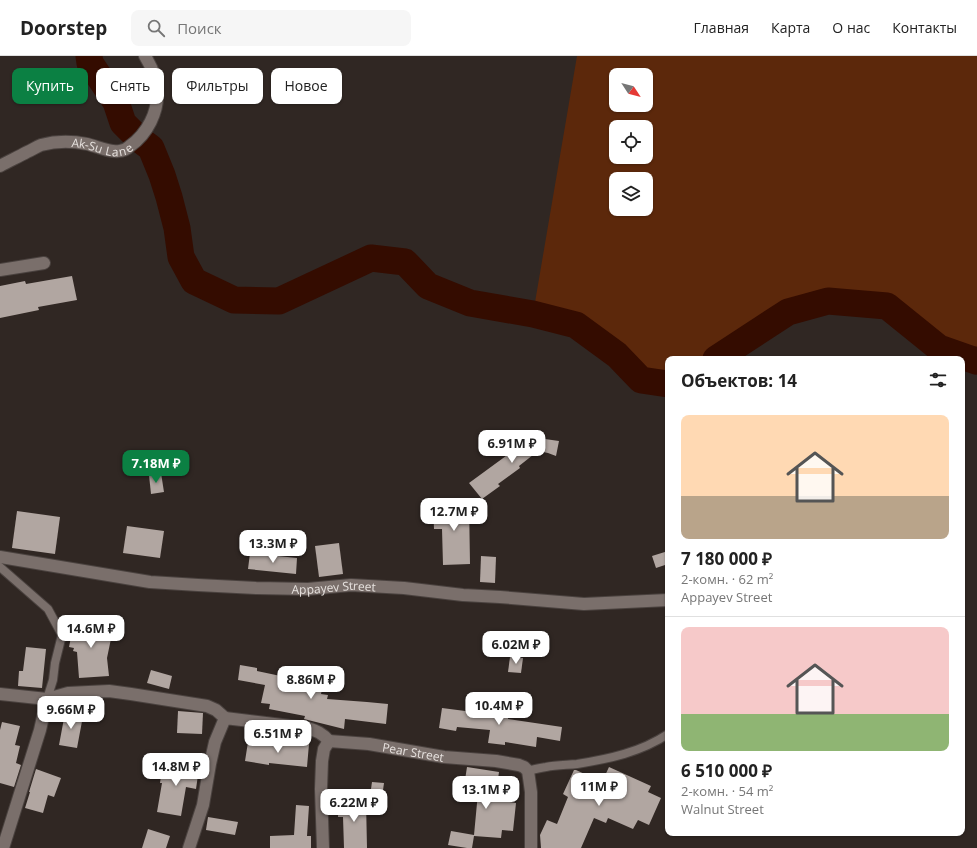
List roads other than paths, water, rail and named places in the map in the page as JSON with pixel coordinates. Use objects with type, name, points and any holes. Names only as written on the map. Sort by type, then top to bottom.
[{"type":"street","name":"Ak-Su Lane","points":[[0,166],[39,146],[49,143],[79,142],[118,152],[125,150],[133,144],[139,139],[150,122],[155,111],[157,99],[158,90],[154,76],[145,56]]},
{"type":"street","points":[[0,270],[44,264]]},
{"type":"street","name":"Appayev Street","points":[[0,557],[150,582],[256,588],[308,589],[351,585],[404,588],[463,595],[584,604],[665,600]]},
{"type":"street","points":[[0,694],[47,699],[68,693],[92,691],[116,692],[207,706],[216,710],[225,718],[307,728],[323,734],[329,741],[324,749],[322,761],[321,789],[323,848]]},
{"type":"street","points":[[3,848],[40,730],[47,699]]},
{"type":"street","points":[[188,848],[197,825],[215,742],[225,718]]},
{"type":"street","name":"Pear Street","points":[[329,741],[369,744],[444,756],[496,761],[519,765],[528,771]]},
{"type":"street","points":[[528,771],[531,792],[531,848]]},
{"type":"lane","points":[[0,567],[48,608],[62,635],[55,663],[53,680],[47,699]]},
{"type":"lane","points":[[528,771],[607,758],[633,751],[651,744],[665,736]]},
{"type":"waterway","points":[[89,56],[90,63],[116,102],[123,123],[139,139],[151,148],[169,197],[177,228],[181,257],[194,281],[234,300],[279,301],[371,258],[405,262],[428,286],[470,303],[533,314],[576,325],[617,355],[641,380],[665,384]]},
{"type":"waterway","points":[[721,356],[788,312],[828,301],[887,306],[939,348],[962,356]]},
{"type":"waterway","points":[[965,357],[976,361],[977,360]]}]
